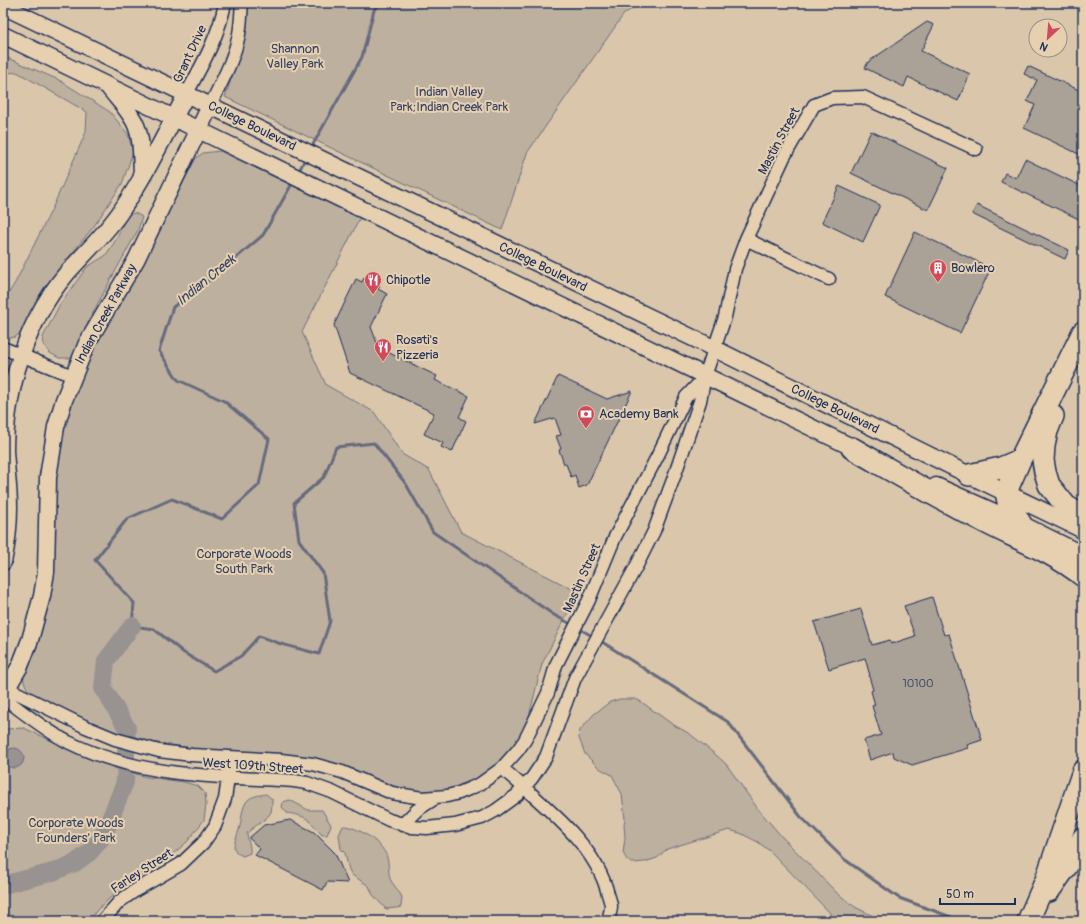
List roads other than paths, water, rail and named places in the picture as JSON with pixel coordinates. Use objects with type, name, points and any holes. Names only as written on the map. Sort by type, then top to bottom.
[{"type":"highway","points":[[1021,524],[1008,502],[1006,492],[1020,460],[1083,332]]},
{"type":"highway","points":[[1083,357],[1047,431],[1043,460],[1050,485],[1066,506],[1083,516]]},
{"type":"highway","points":[[852,448],[980,520],[1053,556],[1069,565],[1083,576]]},
{"type":"highway","points":[[969,475],[1001,468],[1020,460]]},
{"type":"highway","points":[[1029,919],[1046,880],[1083,771]]},
{"type":"highway","points":[[1029,919],[1074,856],[1083,838]]},
{"type":"main road","name":"College Boulevard","points":[[3,6],[714,349],[1083,530]]},
{"type":"main road","name":"College Boulevard","points":[[3,35],[852,448],[1021,524],[1083,555]]},
{"type":"main road","points":[[106,84],[132,117],[136,127],[141,146],[142,178]]},
{"type":"main road","points":[[3,562],[8,530],[9,508],[5,450],[6,430],[12,388],[22,355],[37,319],[57,287],[67,273],[92,247],[119,215],[142,178],[186,95]]},
{"type":"main road","name":"Indian Creek Parkway","points":[[4,692],[20,666],[30,640],[42,596],[46,572],[47,504],[51,451],[56,426],[73,376],[93,333],[136,260],[210,106]]},
{"type":"street","name":"Grant Drive","points":[[186,95],[216,36],[223,15],[225,3]]},
{"type":"street","points":[[210,106],[230,64],[236,47],[240,33],[242,3]]},
{"type":"street","name":"Mastin Street","points":[[524,788],[546,758],[568,694],[654,531],[700,401],[705,376],[725,317],[735,269],[746,240],[784,157],[814,105],[832,98],[863,97],[976,149]]},
{"type":"street","points":[[746,240],[829,280]]},
{"type":"street","points":[[3,348],[73,376]]},
{"type":"street","name":"Mastin Street","points":[[502,768],[525,740],[548,693],[556,665],[589,600],[615,537],[657,457],[686,397],[705,376]]},
{"type":"street","name":"West 109th Street","points":[[4,692],[86,727],[130,743],[159,751],[231,758],[281,760],[313,764],[342,772],[392,793],[422,798],[435,798],[459,793],[480,784],[502,768]]},
{"type":"street","name":"West 109th Street","points":[[4,692],[52,733],[81,747],[116,761],[187,775],[307,783],[332,792],[377,815],[402,825],[427,828],[469,822],[495,811],[524,788]]},
{"type":"street","name":"Farley Street","points":[[102,921],[120,901],[181,864],[204,843],[219,817],[225,799],[231,758]]},
{"type":"street","points":[[502,768],[565,826],[586,848],[597,865],[606,884],[611,906],[608,921]]},
{"type":"street","points":[[402,825],[417,810],[435,798]]},
{"type":"waterway","name":"Indian Creek","points":[[311,148],[362,57],[374,10],[380,3]]},
{"type":"waterway","name":"Indian Creek","points":[[298,173],[306,157]]},
{"type":"waterway","points":[[293,182],[263,235],[222,270],[173,307],[159,351],[178,380],[224,401],[269,439],[259,485],[222,519],[172,499],[127,519],[95,560],[134,603],[132,626],[154,629],[184,653],[214,671],[241,656],[259,636],[281,644],[319,654],[330,621],[323,573],[299,540],[294,503],[324,477],[336,447],[374,443],[406,484],[433,532],[554,615],[573,625]]},
{"type":"waterway","name":"Indian Creek","points":[[3,885],[53,872],[75,863],[90,852],[100,840],[107,827],[125,782],[127,728],[103,688],[106,661],[132,626]]},
{"type":"waterway","points":[[578,628],[594,637]]},
{"type":"waterway","points":[[599,640],[728,722],[801,817],[844,859],[899,898],[962,921]]},
{"type":"place","name":"Bowlero","points":[[938,283]]},
{"type":"place","name":"Chipotle","points":[[373,295]]},
{"type":"place","name":"Rosati's Pizzeria","points":[[383,362]]},
{"type":"place","name":"Academy Bank","points":[[586,429]]},
{"type":"park label","name":"Shannon Valley Park","points":[[295,56]]},
{"type":"park label","name":"Indian Valley Park;Indian Creek Park","points":[[449,100]]},
{"type":"park label","name":"Corporate Woods South Park","points":[[244,562]]},
{"type":"park label","name":"Corporate Woods Founders' Park","points":[[76,830]]}]
